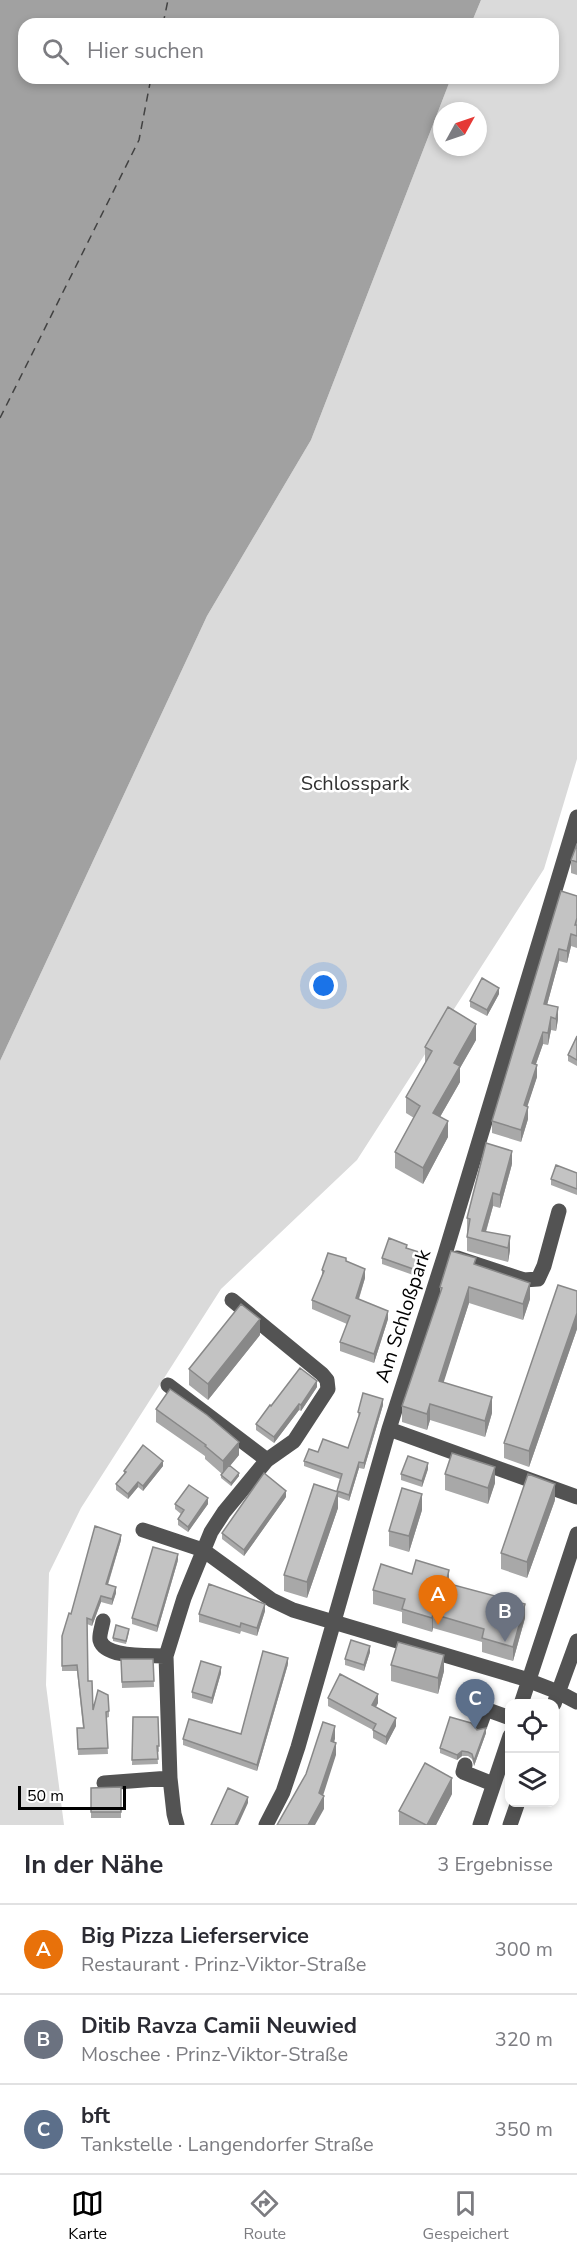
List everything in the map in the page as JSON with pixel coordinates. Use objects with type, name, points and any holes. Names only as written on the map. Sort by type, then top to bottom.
[{"type":"street","name":"Am Schloßpark","points":[[266,1825],[286,1781],[389,1429],[445,1254],[577,817]]},
{"type":"street","points":[[445,1254],[524,1280],[538,1279],[544,1266],[558,1211]]},
{"type":"street","points":[[177,1825],[170,1778],[166,1656],[184,1598],[211,1532],[224,1512],[267,1460],[294,1441],[328,1389],[327,1380],[232,1300]]},
{"type":"street","points":[[168,1385],[267,1460]]},
{"type":"street","points":[[389,1429],[577,1497]]},
{"type":"street","points":[[143,1530],[203,1550],[273,1600],[293,1610],[529,1680],[556,1698],[577,1702]]},
{"type":"street","points":[[523,1699],[577,1534]]},
{"type":"street","points":[[103,1621],[100,1640],[103,1646],[112,1653],[166,1656]]},
{"type":"street","points":[[556,1698],[577,1641]]},
{"type":"street","points":[[480,1725],[488,1710],[505,1716]]},
{"type":"street","points":[[480,1825],[505,1751]]},
{"type":"street","points":[[465,1765],[463,1772],[494,1784]]},
{"type":"street","points":[[104,1783],[170,1778]]},
{"type":"street","points":[[510,1825],[517,1807]]},
{"type":"green space","name":"Schlosspark","points":[[481,0],[577,0],[577,759],[544,869],[357,1160],[221,1289],[81,1508],[49,1573],[46,1685],[64,1825],[0,1825],[0,1061],[207,616],[311,440],[433,125],[433,156],[487,156],[487,102],[442,102],[449,84],[559,84],[559,18],[474,18]]},
{"type":"shaded area","points":[[0,0],[481,0],[474,18],[18,18],[18,84],[449,84],[442,102],[433,102],[433,125],[311,440],[207,616],[0,1061]]},
{"type":"building","points":[[577,844],[577,862],[571,860]]},
{"type":"building","points":[[561,891],[577,896],[575,925],[577,925],[577,936],[571,934],[567,951],[559,949],[544,1004],[558,1007],[556,1019],[551,1017],[548,1033],[543,1032],[532,1063],[537,1065],[524,1105],[528,1107],[521,1130],[492,1121]]},
{"type":"building","points":[[482,978],[499,988],[487,1010],[470,1001]]},
{"type":"building","points":[[448,1007],[476,1024],[454,1063],[460,1066],[433,1113],[448,1121],[423,1168],[395,1152],[420,1106],[406,1097],[432,1051],[425,1047]]},
{"type":"building","points":[[577,1036],[577,1060],[568,1055]]},
{"type":"building","points":[[486,1143],[512,1151],[500,1195],[493,1193],[482,1231],[510,1236],[508,1248],[467,1237],[470,1219],[467,1218]]},
{"type":"building","points":[[556,1165],[577,1173],[577,1189],[551,1179]]},
{"type":"building","points":[[389,1238],[407,1245],[406,1248],[422,1253],[416,1270],[382,1258]]},
{"type":"building","points":[[451,1251],[476,1258],[474,1264],[530,1283],[523,1304],[469,1287],[439,1381],[492,1397],[485,1421],[430,1404],[427,1414],[402,1406],[442,1288],[440,1287]]},
{"type":"building","points":[[328,1253],[346,1258],[346,1261],[365,1269],[356,1298],[388,1311],[374,1354],[340,1342],[350,1316],[312,1300],[324,1271],[322,1270]]},
{"type":"building","points":[[558,1285],[577,1291],[577,1313],[529,1451],[504,1443]]},
{"type":"building","points":[[241,1304],[260,1319],[208,1384],[189,1369]]},
{"type":"building","points":[[300,1368],[317,1381],[301,1405],[299,1404],[274,1437],[256,1424]]},
{"type":"building","points":[[170,1389],[207,1415],[239,1442],[223,1461],[206,1445],[156,1409]]},
{"type":"building","points":[[363,1393],[383,1399],[364,1463],[359,1462],[349,1495],[337,1491],[342,1474],[304,1461],[309,1449],[318,1452],[323,1439],[348,1448],[360,1413],[358,1412]]},
{"type":"building","points":[[143,1445],[163,1461],[143,1486],[138,1482],[128,1494],[116,1484]]},
{"type":"building","points":[[452,1453],[495,1467],[488,1488],[445,1474]]},
{"type":"building","points":[[408,1456],[428,1463],[422,1481],[401,1474]]},
{"type":"building","points":[[229,1465],[239,1473],[231,1483],[221,1475]]},
{"type":"building","points":[[264,1473],[286,1491],[244,1550],[222,1533]]},
{"type":"building","points":[[528,1474],[555,1484],[527,1562],[501,1553]]},
{"type":"building","points":[[314,1484],[338,1492],[307,1582],[284,1575]]},
{"type":"building","points":[[189,1485],[208,1498],[188,1527],[178,1519],[184,1510],[175,1504]]},
{"type":"building","points":[[402,1488],[422,1494],[409,1536],[389,1531]]},
{"type":"building","points":[[95,1526],[121,1535],[106,1584],[116,1587],[112,1599],[101,1596],[92,1620],[87,1618],[88,1681],[92,1681],[93,1710],[98,1690],[108,1695],[109,1711],[106,1712],[108,1748],[78,1749],[77,1728],[84,1728],[77,1665],[62,1666],[62,1636],[69,1613],[71,1614]]},
{"type":"building","points":[[153,1547],[178,1554],[157,1626],[132,1618]]},
{"type":"building","points":[[416,1560],[449,1570],[446,1583],[525,1604],[513,1647],[482,1638],[484,1629],[433,1614],[432,1618],[402,1609],[405,1599],[373,1590],[381,1564],[412,1574]]},
{"type":"building","points":[[209,1584],[265,1604],[257,1628],[241,1623],[240,1627],[199,1614]]},
{"type":"building","points":[[116,1625],[129,1629],[126,1641],[113,1638]]},
{"type":"building","points":[[351,1640],[370,1646],[364,1665],[345,1659]]},
{"type":"building","points":[[398,1642],[444,1655],[438,1678],[391,1665]]},
{"type":"building","points":[[263,1651],[288,1658],[257,1765],[183,1739],[189,1719],[241,1734]]},
{"type":"building","points":[[121,1659],[153,1659],[154,1681],[122,1682]]},
{"type":"building","points":[[201,1661],[221,1667],[212,1698],[192,1692]]},
{"type":"building","points":[[340,1674],[378,1694],[372,1705],[396,1718],[386,1737],[373,1730],[376,1724],[328,1698]]},
{"type":"building","points":[[133,1717],[158,1717],[158,1759],[132,1760]]},
{"type":"building","points":[[450,1717],[471,1723],[477,1730],[486,1728],[474,1761],[472,1754],[468,1752],[462,1751],[457,1755],[440,1748]]},
{"type":"building","points":[[323,1722],[335,1726],[331,1741],[336,1743],[319,1793],[324,1796],[308,1825],[277,1825],[306,1774]]},
{"type":"building","points":[[425,1763],[452,1778],[427,1825],[399,1811]]},
{"type":"building","points":[[121,1787],[121,1812],[91,1812],[91,1788]]},
{"type":"building","points":[[228,1788],[248,1797],[235,1825],[211,1825]]},
{"type":"ferry route","points":[[164,18],[168,0]]},
{"type":"ferry route","points":[[0,418],[139,140],[150,84]]},
{"type":"place","name":"Big Pizza Lieferservice","points":[[438,1625]]},
{"type":"place","name":"Ditib Ravza Camii Neuwied","points":[[505,1642]]},
{"type":"place","name":"bft","points":[[475,1729]]}]
